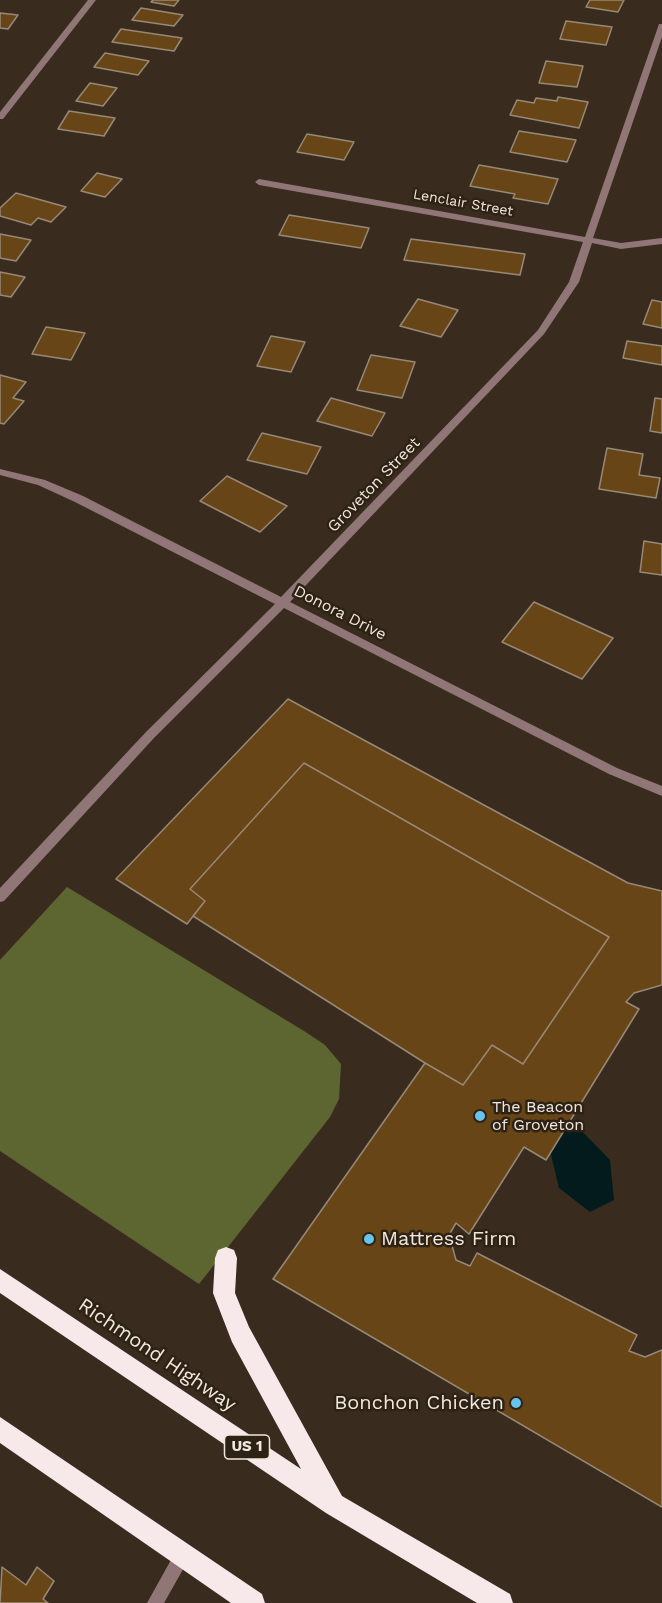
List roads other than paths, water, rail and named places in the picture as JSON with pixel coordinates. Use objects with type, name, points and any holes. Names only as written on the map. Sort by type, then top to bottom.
[{"type":"highway","points":[[226,1258],[224,1293],[240,1334],[334,1505]]},
{"type":"highway","name":"Richmond Highway","points":[[0,1280],[334,1505],[501,1603]]},
{"type":"highway","points":[[0,1429],[182,1557],[253,1603]]},
{"type":"street","points":[[0,117],[92,0]]},
{"type":"street","name":"Groveton Street","points":[[0,897],[150,735],[283,602],[541,332],[574,282],[662,26]]},
{"type":"street","name":"Lenclair Street","points":[[260,182],[590,238],[621,246],[662,241]]},
{"type":"street","name":"Donora Drive","points":[[0,472],[41,482],[79,499],[613,771],[662,791]]},
{"type":"street","points":[[155,1603],[182,1557]]},
{"type":"water","points":[[574,1123],[610,1160],[614,1200],[590,1212],[559,1188],[547,1138]]},
{"type":"place","name":"The Beacon of Groveton","points":[[480,1116]]},
{"type":"place","name":"Mattress Firm","points":[[369,1239]]},
{"type":"place","name":"Bonchon Chicken","points":[[516,1403]]}]
